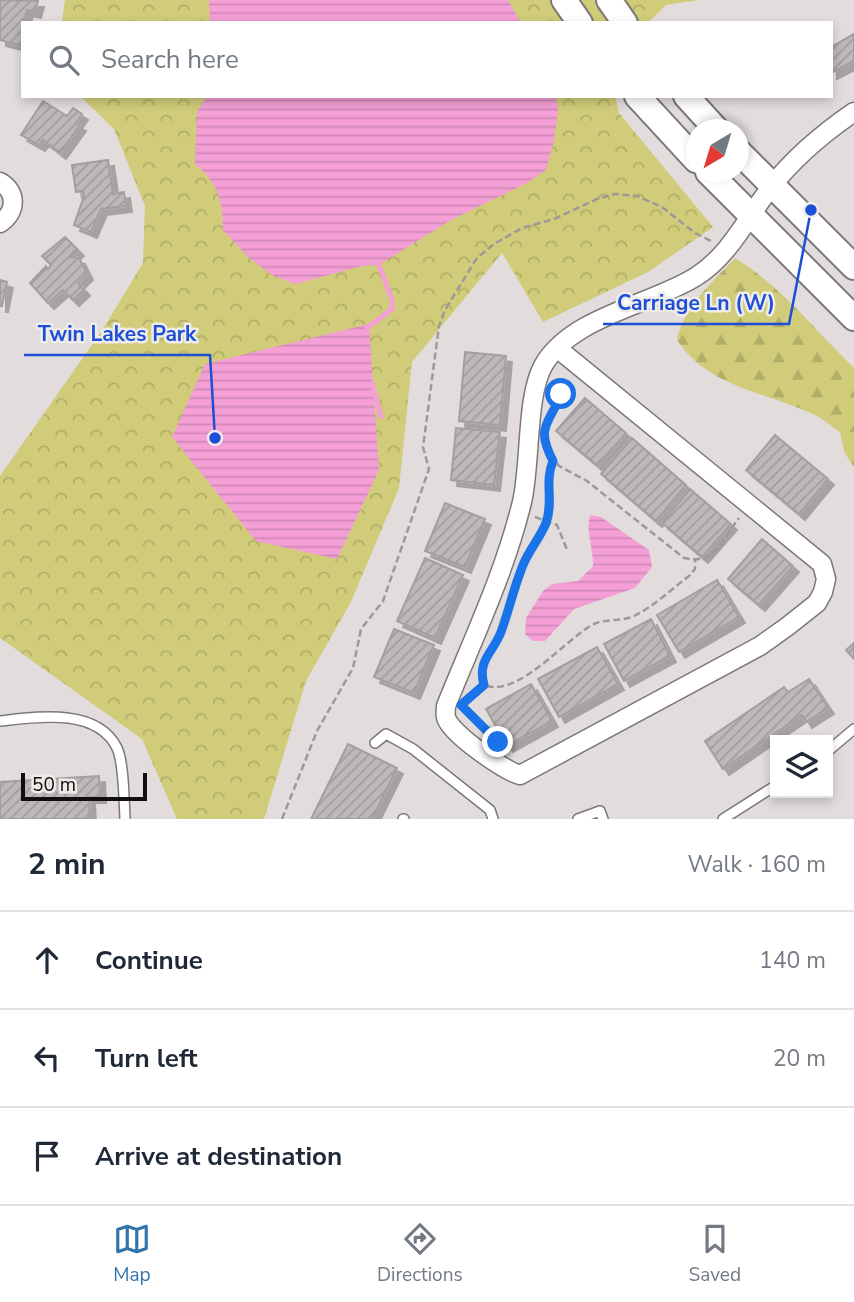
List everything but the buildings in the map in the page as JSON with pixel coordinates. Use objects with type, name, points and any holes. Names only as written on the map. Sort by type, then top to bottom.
[{"type":"street","points":[[564,0],[579,21]]},
{"type":"street","points":[[609,0],[624,21]]},
{"type":"street","points":[[639,98],[686,149]]},
{"type":"street","points":[[688,98],[707,119]]},
{"type":"street","points":[[551,355],[750,505],[822,564],[826,579],[817,603],[760,646],[520,775],[508,772],[453,729],[446,718],[446,706],[489,598],[519,511],[526,482],[536,382],[551,355],[598,322],[698,276],[727,248],[772,185],[854,112]]},
{"type":"street","points":[[749,162],[854,267]]},
{"type":"street","points":[[0,182],[11,193],[13,201],[8,218],[0,223]]},
{"type":"street","points":[[718,182],[854,318]]},
{"type":"lane","points":[[0,721],[69,717],[98,728],[117,748],[125,819]]},
{"type":"lane","points":[[833,747],[854,729]]},
{"type":"lane","points":[[375,743],[386,734],[413,749],[490,810],[493,819]]},
{"type":"lane","points":[[723,819],[770,789]]},
{"type":"lane","points":[[578,819],[600,811],[603,819]]},
{"type":"path","points":[[282,819],[317,731],[353,668],[361,629],[383,601],[429,469],[423,447],[439,326],[445,310],[477,258],[522,228],[615,194],[637,196],[662,207],[695,233],[727,248]]},
{"type":"path","points":[[546,419],[561,394],[551,355]]},
{"type":"path","points":[[544,444],[553,461],[596,487],[684,558],[695,560],[717,553],[750,505]]},
{"type":"path","points":[[520,572],[547,522],[551,496],[547,483],[553,461]]},
{"type":"path","points":[[519,511],[557,525],[568,552]]},
{"type":"path","points":[[484,685],[493,688],[503,686],[537,669],[594,624],[636,615],[689,576],[695,569],[695,560]]},
{"type":"path","points":[[484,685],[481,673],[483,660],[501,633],[512,595]]},
{"type":"path","points":[[484,685],[461,705],[498,742],[502,750],[495,762]]},
{"type":"green space","points":[[65,0],[699,0],[666,5],[650,21],[62,21]]},
{"type":"green space","points":[[82,98],[615,98],[619,113],[713,227],[648,272],[543,322],[502,253],[412,362],[399,488],[351,602],[306,681],[264,819],[177,819],[142,739],[0,638],[0,476],[101,332],[143,263],[145,206],[114,129]]},
{"type":"green space","points":[[735,258],[768,282],[854,368],[854,467],[844,452],[840,432],[816,416],[739,386],[705,369],[677,340],[692,306]]},
{"type":"shaded area","points":[[209,0],[508,0],[520,21],[210,21]]},
{"type":"shaded area","points":[[206,98],[556,98],[558,110],[554,141],[546,170],[527,183],[451,220],[379,265],[362,266],[295,284],[272,275],[248,257],[223,230],[218,193],[209,178],[195,164],[197,112]]},
{"type":"shaded area","points":[[369,324],[379,470],[337,559],[256,541],[172,437],[205,364]]},
{"type":"shaded area","points":[[591,515],[601,517],[649,550],[652,567],[635,588],[574,609],[545,641],[533,641],[525,634],[526,618],[543,591],[552,584],[578,581],[593,566],[588,525]]},
{"type":"waterway","points":[[367,328],[392,309],[392,300],[379,265]]},
{"type":"waterway","points":[[372,383],[381,417]]},
{"type":"place","name":"Carriage Ln (W)","points":[[811,210]]},
{"type":"place","name":"Twin Lakes Park","points":[[215,438]]},
{"type":"route","points":[[498,742],[461,705],[484,685],[481,673],[483,660],[501,633],[524,561],[547,522],[551,496],[547,483],[553,461],[544,444],[543,426],[561,394]]}]
